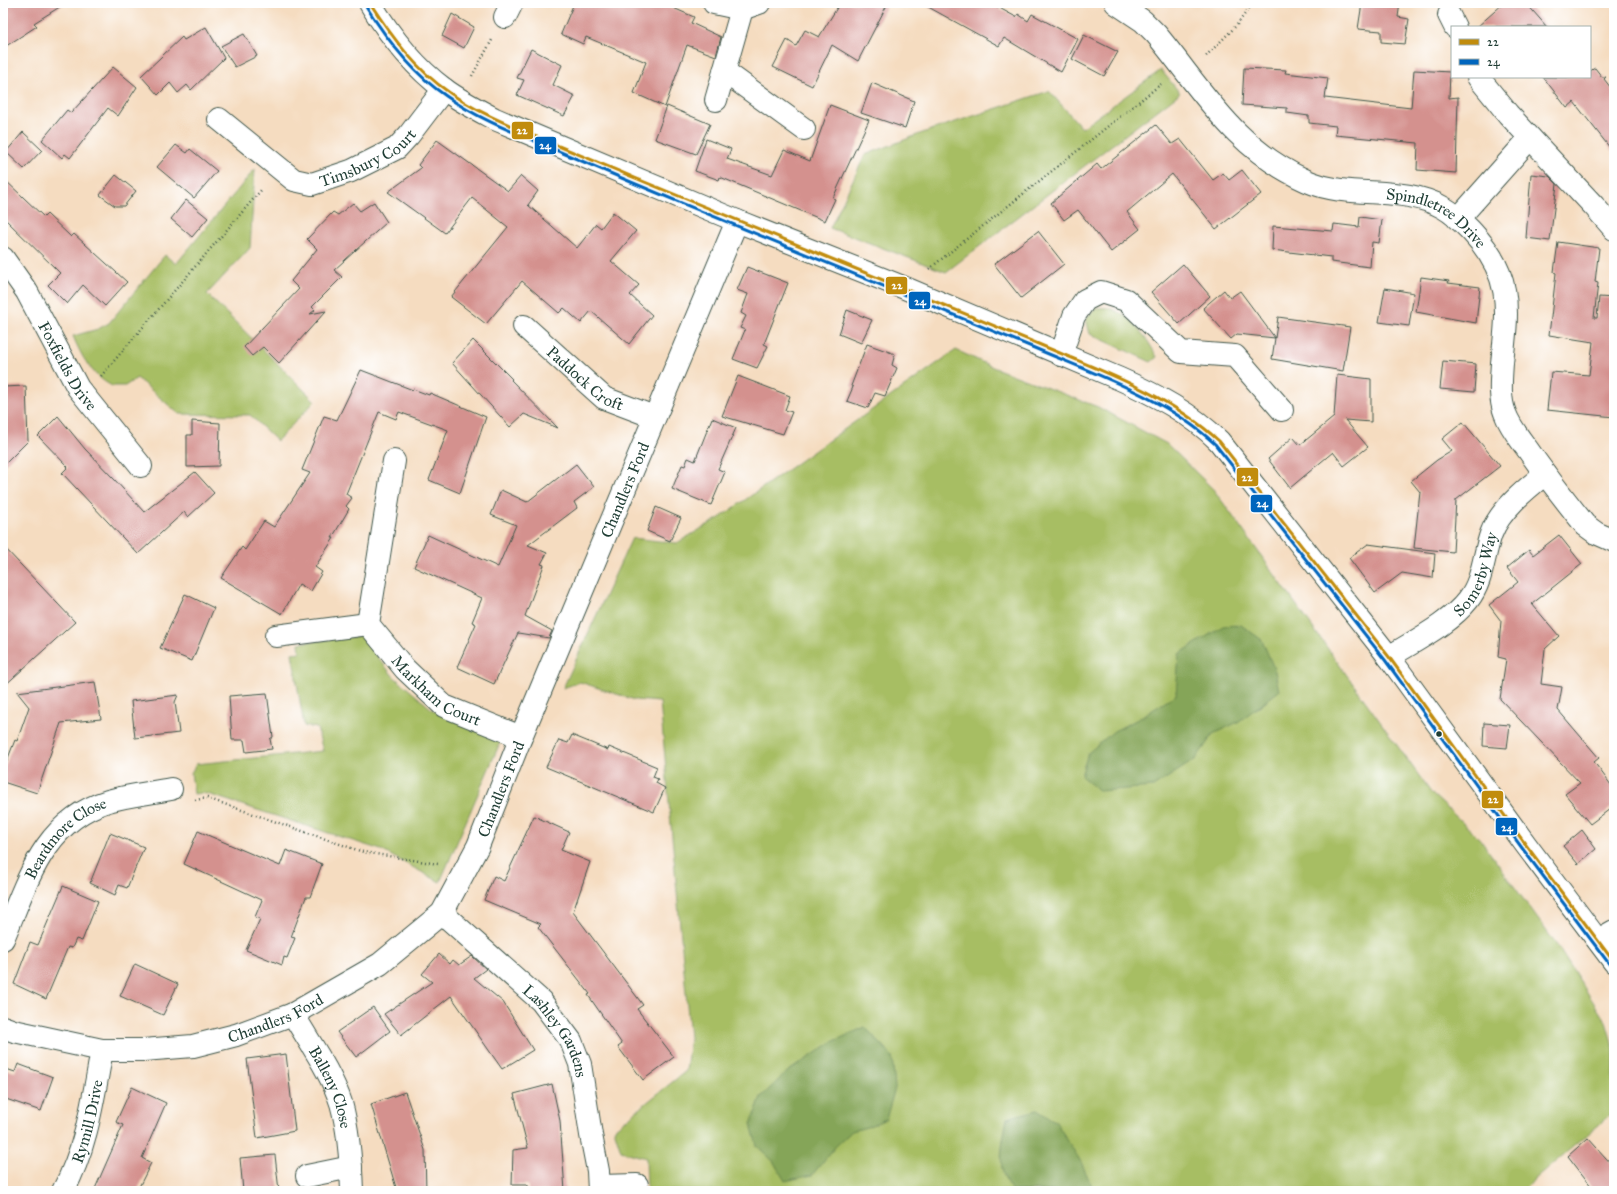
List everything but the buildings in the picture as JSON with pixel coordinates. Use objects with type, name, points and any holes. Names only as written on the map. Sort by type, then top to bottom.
[{"type":"street","points":[[370,3],[398,45],[416,64],[451,94],[495,119],[737,221],[905,288],[1150,393],[1178,408],[1210,432],[1240,467],[1389,657],[1526,845],[1606,935],[1614,962]]},
{"type":"street","points":[[714,3],[750,6],[724,71],[716,100]]},
{"type":"street","name":"Spindletree Drive","points":[[1116,3],[1143,22],[1156,34],[1223,120],[1260,154],[1308,181],[1324,187],[1417,198],[1445,208],[1458,219],[1486,248],[1495,264],[1502,282],[1507,318],[1501,377],[1505,413],[1545,474],[1585,525],[1596,533],[1614,541]]},
{"type":"street","points":[[724,71],[804,129]]},
{"type":"street","points":[[1479,78],[1508,114],[1614,229]]},
{"type":"street","name":"Timsbury Court","points":[[219,119],[294,180],[312,184],[351,172],[397,148],[451,94]]},
{"type":"street","points":[[1458,219],[1530,138]]},
{"type":"street","name":"Chandlers Ford","points":[[3,1027],[14,1031],[102,1050],[143,1050],[193,1046],[236,1035],[293,1014],[380,964],[442,913],[478,846],[521,737],[737,221]]},
{"type":"street","name":"Foxfields Drive","points":[[3,258],[27,292],[78,388],[141,466]]},
{"type":"street","points":[[1061,355],[1074,316],[1085,300],[1101,292],[1126,300],[1181,352],[1235,356],[1282,410]]},
{"type":"street","name":"Paddock Croft","points":[[524,326],[604,398],[654,417]]},
{"type":"street","points":[[276,636],[368,624],[394,461]]},
{"type":"street","name":"Somerby Way","points":[[1389,657],[1452,616],[1468,600],[1478,584],[1491,533],[1503,513],[1521,493],[1545,474]]},
{"type":"street","name":"Markham Court","points":[[368,624],[405,670],[444,706],[521,737]]},
{"type":"street","name":"Beardmore Close","points":[[3,939],[37,861],[49,840],[62,828],[81,813],[108,801],[171,789]]},
{"type":"street","name":"Lashley Gardens","points":[[442,913],[541,1001],[571,1040],[580,1064],[600,1189],[637,1184]]},
{"type":"street","name":"Balleny Close","points":[[293,1014],[323,1065],[341,1103],[346,1128],[352,1191]]},
{"type":"street","name":"Rymill Drive","points":[[64,1191],[72,1176],[90,1121],[102,1050]]},
{"type":"street","points":[[307,1176],[351,1168]]},
{"type":"path","points":[[905,288],[1183,68],[1209,54],[1236,26],[1253,3]]},
{"type":"path","points":[[451,94],[509,10]]},
{"type":"path","points":[[84,395],[279,168]]},
{"type":"path","points":[[171,789],[178,802],[207,798],[362,852],[466,868]]},
{"type":"green space","points":[[1161,70],[1180,93],[946,272],[830,228],[865,155],[925,132],[1049,91],[1082,128]]},
{"type":"green space","points":[[255,169],[250,248],[207,294],[315,401],[277,441],[250,415],[179,414],[137,378],[125,386],[112,386],[99,377],[88,365],[73,336],[98,329],[109,323],[165,255],[176,264]]},
{"type":"green space","points":[[1095,308],[1109,308],[1126,317],[1144,335],[1157,357],[1151,362],[1090,334],[1086,319]]},
{"type":"green space","points":[[956,350],[995,368],[1098,407],[1167,444],[1214,490],[1432,794],[1479,838],[1561,951],[1606,1022],[1614,1049],[1614,1112],[1521,1191],[647,1191],[646,1158],[621,1151],[614,1129],[686,1071],[690,1038],[660,702],[635,700],[580,682],[563,688],[632,538],[677,543],[721,517]]},
{"type":"green space","points":[[1241,625],[1262,640],[1275,671],[1279,691],[1238,722],[1213,734],[1196,759],[1153,787],[1099,791],[1081,776],[1088,753],[1114,731],[1140,718],[1176,695],[1179,654],[1223,626]]},
{"type":"green space","points":[[361,636],[393,676],[433,710],[502,738],[440,882],[381,850],[211,795],[202,793],[194,794],[191,773],[196,764],[323,751],[317,728],[304,726],[292,653],[300,652],[299,643]]},
{"type":"green space","points":[[865,1027],[892,1056],[895,1088],[886,1119],[867,1127],[852,1131],[835,1147],[812,1175],[785,1181],[773,1161],[757,1146],[751,1124],[761,1097],[787,1072],[832,1042]]},
{"type":"green space","points":[[1037,1110],[1056,1122],[1081,1162],[1094,1191],[1013,1191],[1007,1183],[1003,1175],[1001,1156],[1007,1118]]},
{"type":"transit line","name":"22","points":[[370,3],[396,40],[426,74],[460,100],[481,112],[685,199],[1108,373],[1155,396],[1199,424],[1219,441],[1389,657],[1526,845],[1614,962]]},
{"type":"transit line","name":"24","points":[[366,6],[401,55],[422,77],[446,96],[490,122],[681,203],[1104,377],[1151,400],[1195,427],[1215,444],[1385,660],[1522,848],[1610,965]]}]
